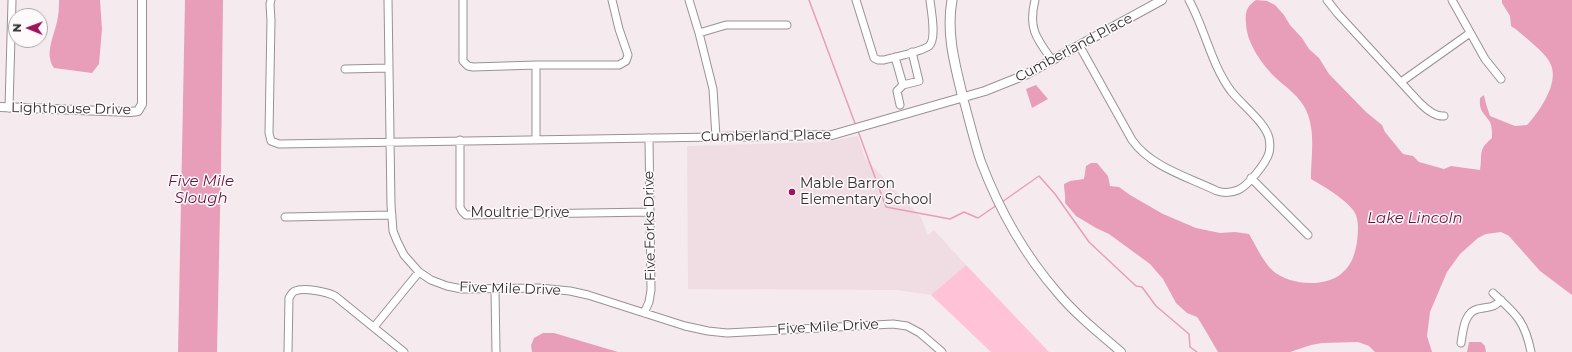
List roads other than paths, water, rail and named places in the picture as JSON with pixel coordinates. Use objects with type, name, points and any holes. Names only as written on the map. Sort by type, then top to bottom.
[{"type":"main road","points":[[952,0],[950,39],[952,54],[963,98]]},
{"type":"street","points":[[9,108],[12,0]]},
{"type":"street","name":"Lighthouse Drive","points":[[0,108],[136,112],[142,104],[142,0]]},
{"type":"street","name":"Cumberland Place","points":[[271,0],[269,133],[271,141],[280,144],[390,141],[832,135],[963,98],[1011,82],[1162,0]]},
{"type":"street","name":"Five Mile Drive","points":[[388,0],[393,231],[400,248],[408,261],[419,272],[431,280],[454,288],[540,288],[570,291],[588,295],[685,326],[727,333],[893,324],[907,326],[920,333],[942,352]]},
{"type":"street","points":[[463,0],[463,58],[465,64],[473,67],[623,64],[628,57],[627,51],[619,29],[612,0]]},
{"type":"street","points":[[689,0],[713,89],[716,137]]},
{"type":"street","points":[[856,0],[874,58],[878,60],[884,60],[912,52],[928,46],[931,43],[933,17],[930,0]]},
{"type":"street","points":[[1035,0],[1031,18],[1033,27],[1043,47],[1052,60]]},
{"type":"street","points":[[1079,45],[1132,140],[1147,157],[1159,164],[1222,192],[1239,190],[1245,186],[1268,154],[1270,147],[1269,136],[1264,127],[1231,90],[1220,73],[1202,25],[1189,0]]},
{"type":"street","points":[[1327,0],[1338,14],[1426,109],[1440,116],[1444,116]]},
{"type":"street","points":[[1452,0],[1485,60],[1501,79]]},
{"type":"street","points":[[699,33],[726,25],[787,25]]},
{"type":"street","points":[[1401,82],[1470,33]]},
{"type":"street","points":[[900,105],[897,91],[903,85],[920,81],[912,52]]},
{"type":"street","points":[[895,57],[903,85]]},
{"type":"street","points":[[536,65],[536,140]]},
{"type":"street","points":[[345,69],[389,68]]},
{"type":"street","points":[[963,98],[981,160],[1003,212],[1018,239],[1057,293],[1094,329],[1121,352]]},
{"type":"street","name":"Five Forks Drive","points":[[644,313],[651,290],[649,138]]},
{"type":"street","name":"Moultrie Drive","points":[[460,140],[460,207],[466,215],[650,212]]},
{"type":"street","points":[[1251,178],[1308,235]]},
{"type":"street","points":[[285,217],[392,216]]},
{"type":"street","points":[[374,327],[419,272]]},
{"type":"street","points":[[495,289],[496,352]]},
{"type":"street","points":[[288,352],[289,298],[294,291],[297,290],[326,293],[335,296],[404,352]]},
{"type":"street","points":[[1493,293],[1511,309],[1522,322],[1526,330],[1532,352]]},
{"type":"street","points":[[1461,343],[1463,326],[1470,313],[1477,309],[1493,307],[1501,300]]},
{"type":"water","points":[[59,0],[100,0],[102,29],[99,64],[92,73],[54,68],[51,62],[50,49],[57,22]]},
{"type":"water","name":"Five Mile Slough","points":[[185,0],[223,0],[217,352],[178,352]]},
{"type":"water","name":"Lake Lincoln","points":[[1256,0],[1267,1],[1275,5],[1309,49],[1319,58],[1329,74],[1366,112],[1382,125],[1385,132],[1403,154],[1413,156],[1419,162],[1444,169],[1451,166],[1480,170],[1482,149],[1492,138],[1492,130],[1490,122],[1481,109],[1480,98],[1484,95],[1490,116],[1515,126],[1527,125],[1542,105],[1550,89],[1552,81],[1553,72],[1548,59],[1538,48],[1511,26],[1510,16],[1502,3],[1502,0],[1572,0],[1572,295],[1540,271],[1509,236],[1501,232],[1486,234],[1478,238],[1460,254],[1447,272],[1430,312],[1427,336],[1432,352],[1375,352],[1369,346],[1358,342],[1322,343],[1290,352],[1218,352],[1197,317],[1187,313],[1176,303],[1163,279],[1150,264],[1109,234],[1076,216],[1065,203],[1064,184],[1070,181],[1084,179],[1086,166],[1091,163],[1097,163],[1108,176],[1110,186],[1119,187],[1163,214],[1196,228],[1220,233],[1235,232],[1249,234],[1269,267],[1287,279],[1296,282],[1316,283],[1334,278],[1341,274],[1354,256],[1358,228],[1356,215],[1349,205],[1343,200],[1311,179],[1312,135],[1306,110],[1297,97],[1266,68],[1249,39],[1246,24],[1246,13],[1250,5]]},
{"type":"water","points":[[1036,85],[1048,99],[1032,108],[1026,89]]},
{"type":"water","points":[[543,333],[554,333],[618,352],[532,352],[531,345],[534,338]]},
{"type":"water","points":[[1469,342],[1481,342],[1485,346],[1486,352],[1467,352]]},
{"type":"waterway","points":[[809,0],[856,126]]},
{"type":"waterway","points":[[858,131],[886,207],[950,219],[964,212],[978,218],[997,205]]},
{"type":"waterway","points":[[1002,202],[1039,176],[1055,194],[1089,242],[1136,286],[1142,287],[1156,306],[1189,334],[1190,347],[1197,352]]},
{"type":"place","name":"Mable Barron Elementary School","points":[[792,192]]}]
